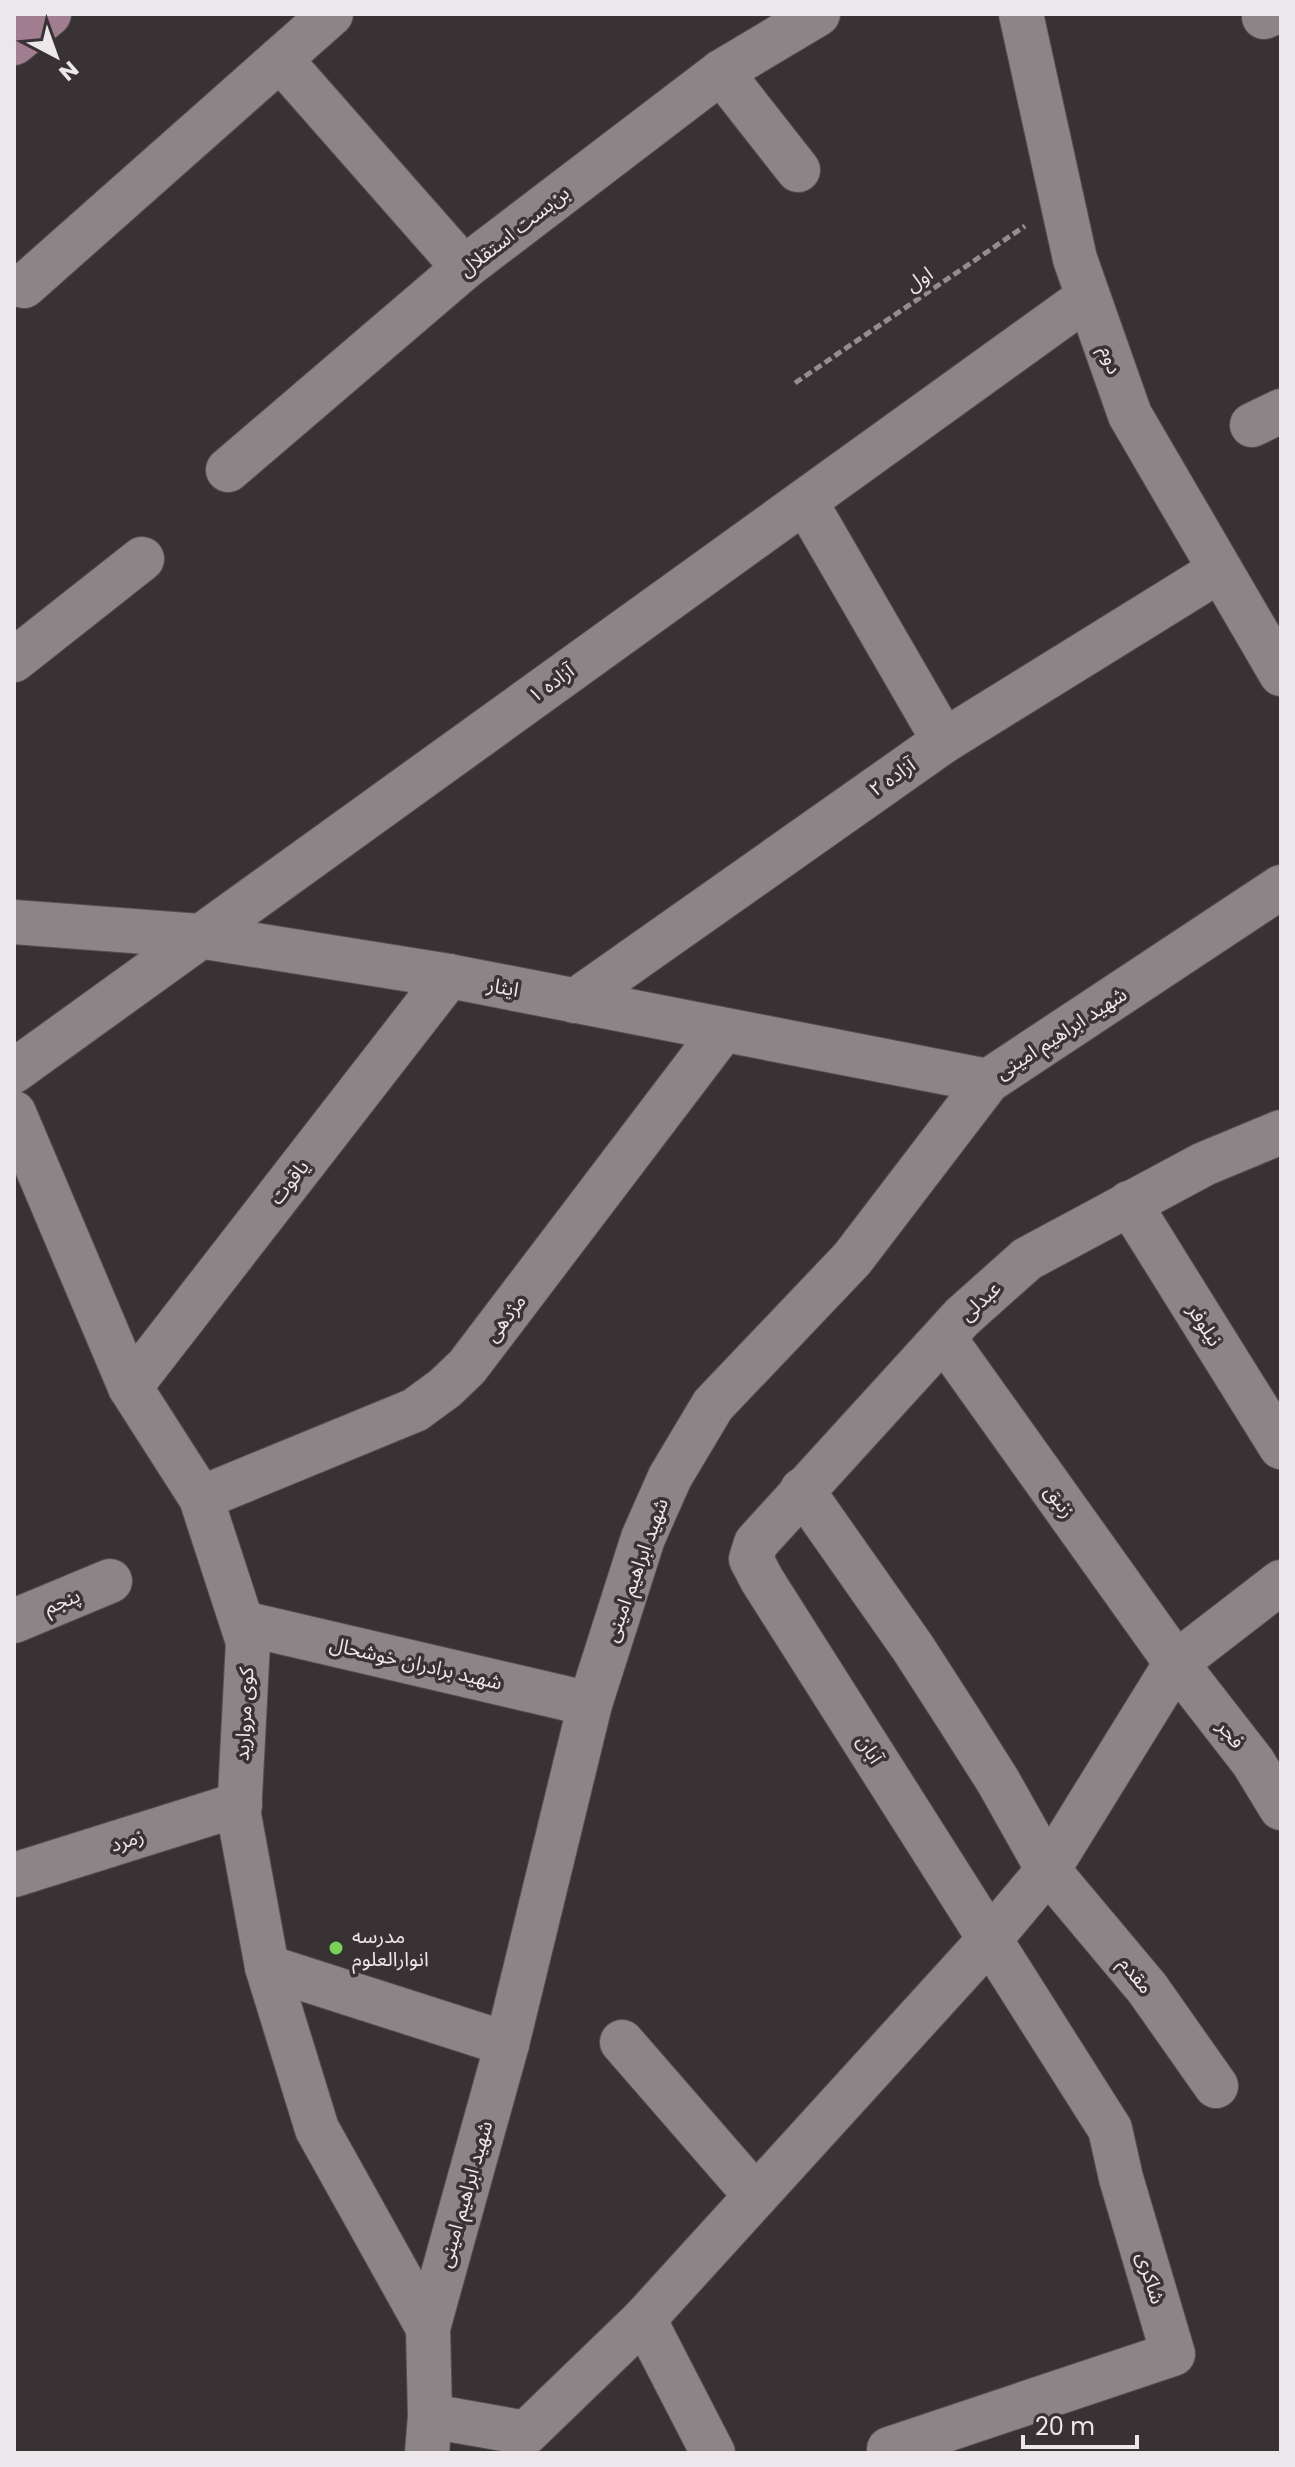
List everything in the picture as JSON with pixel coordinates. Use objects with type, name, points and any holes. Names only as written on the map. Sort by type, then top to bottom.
[{"type":"main road","points":[[14,43],[49,14]]},
{"type":"street","points":[[24,286],[331,14]]},
{"type":"street","name":"بن‌بست استقلال","points":[[228,470],[464,268],[721,72],[818,14]]},
{"type":"street","name":"دوم","points":[[1021,14],[1075,259],[1130,415],[1281,674]]},
{"type":"street","points":[[280,59],[464,268]]},
{"type":"street","points":[[721,72],[798,170]]},
{"type":"street","name":"آزاده ۱","points":[[14,1071],[1088,297]]},
{"type":"street","points":[[805,501],[944,741]]},
{"type":"street","points":[[14,660],[142,559]]},
{"type":"street","name":"آزاده ۲","points":[[575,1001],[944,741],[1220,570]]},
{"type":"street","name":"شهید ابراهیم امینی","points":[[428,2434],[428,2328],[507,2044],[590,1704],[643,1538],[670,1477],[713,1405],[852,1259],[988,1081],[1281,887]]},
{"type":"street","name":"ایثار","points":[[14,922],[199,936],[449,976],[988,1081]]},
{"type":"street","name":"یاقوت","points":[[130,1387],[449,976]]},
{"type":"street","name":"مژدهی","points":[[201,1498],[415,1410],[445,1388],[467,1367],[723,1030]]},
{"type":"street","name":"کوی مروارید","points":[[14,1113],[130,1387],[201,1498],[248,1642],[239,1815],[267,1967],[317,2129],[428,2328]]},
{"type":"street","name":"عبدلی","points":[[751,1559],[756,1543],[802,1490],[962,1317],[1027,1259],[1204,1164],[1281,1132]]},
{"type":"street","name":"نیلوفر","points":[[1129,1203],[1281,1447]]},
{"type":"street","name":"زنبق","points":[[944,1338],[1176,1663]]},
{"type":"street","name":"مقدم","points":[[802,1490],[944,1697],[998,1781],[1048,1870],[1147,1988],[1216,2086]]},
{"type":"street","name":"آبان","points":[[751,1559],[990,1939]]},
{"type":"street","name":"پنجم","points":[[14,1621],[110,1581]]},
{"type":"street","points":[[428,2434],[526,2433],[644,2319],[990,1939],[1048,1870],[1176,1663],[1281,1582]]},
{"type":"street","name":"شهید برادران خوشحال","points":[[243,1623],[590,1704]]},
{"type":"street","name":"فجر","points":[[1176,1663],[1253,1762],[1281,1808]]},
{"type":"street","name":"زمرد","points":[[14,1875],[240,1804]]},
{"type":"street","name":"شاکری","points":[[889,2449],[1173,2354],[1121,2178],[1110,2129],[990,1939]]},
{"type":"street","points":[[267,1967],[507,2044]]},
{"type":"street","points":[[622,2042],[756,2196]]},
{"type":"street","points":[[644,2319],[709,2452]]},
{"type":"path","name":"اول","points":[[795,383],[1062,201]]},
{"type":"place","name":"مدرسه انوارالعلوم","points":[[336,1948]]}]
